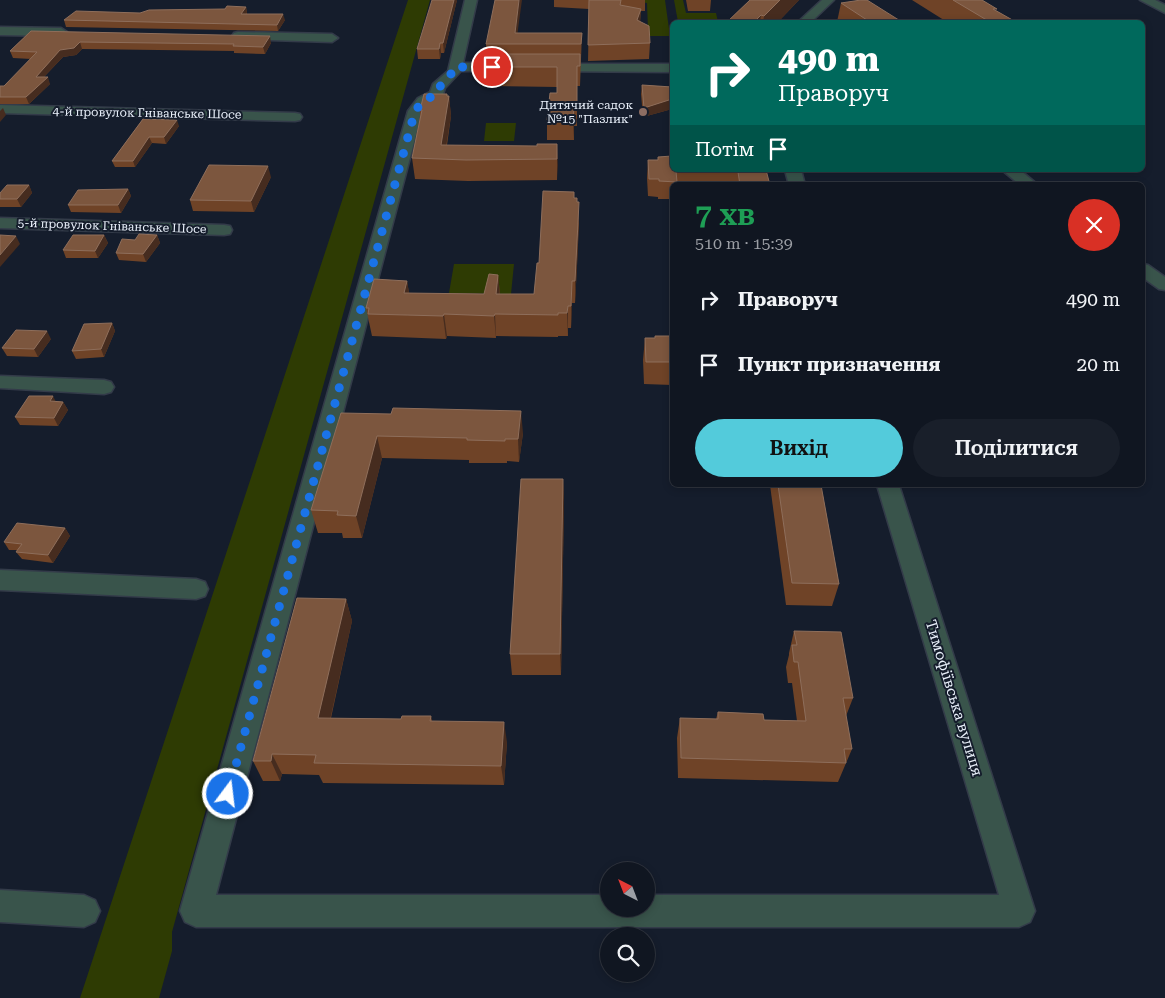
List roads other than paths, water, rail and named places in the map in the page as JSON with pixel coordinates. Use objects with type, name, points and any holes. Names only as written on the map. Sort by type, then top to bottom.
[{"type":"street","points":[[471,0],[454,67],[670,68]]},
{"type":"street","points":[[815,18],[828,0]]},
{"type":"street","points":[[1146,0],[1165,9]]},
{"type":"street","points":[[0,31],[74,32]]},
{"type":"street","points":[[223,35],[332,38]]},
{"type":"street","name":"Тимофіївська вулиця","points":[[454,67],[454,72],[438,87],[437,94],[423,101],[415,111],[196,911],[1019,911],[889,487]]},
{"type":"street","name":"4-й провулок Гніванське Шосе","points":[[0,109],[295,117]]},
{"type":"street","points":[[1013,172],[1026,182]]},
{"type":"street","name":"5-й провулок Гніванське Шосе","points":[[0,223],[224,230]]},
{"type":"street","points":[[1145,270],[1165,285]]},
{"type":"street","points":[[0,382],[104,387]]},
{"type":"street","points":[[0,580],[196,589]]},
{"type":"street","points":[[0,906],[84,911]]},
{"type":"place","name":"Дитячий садок №15 \"Пазлик\"","points":[[643,112]]}]
